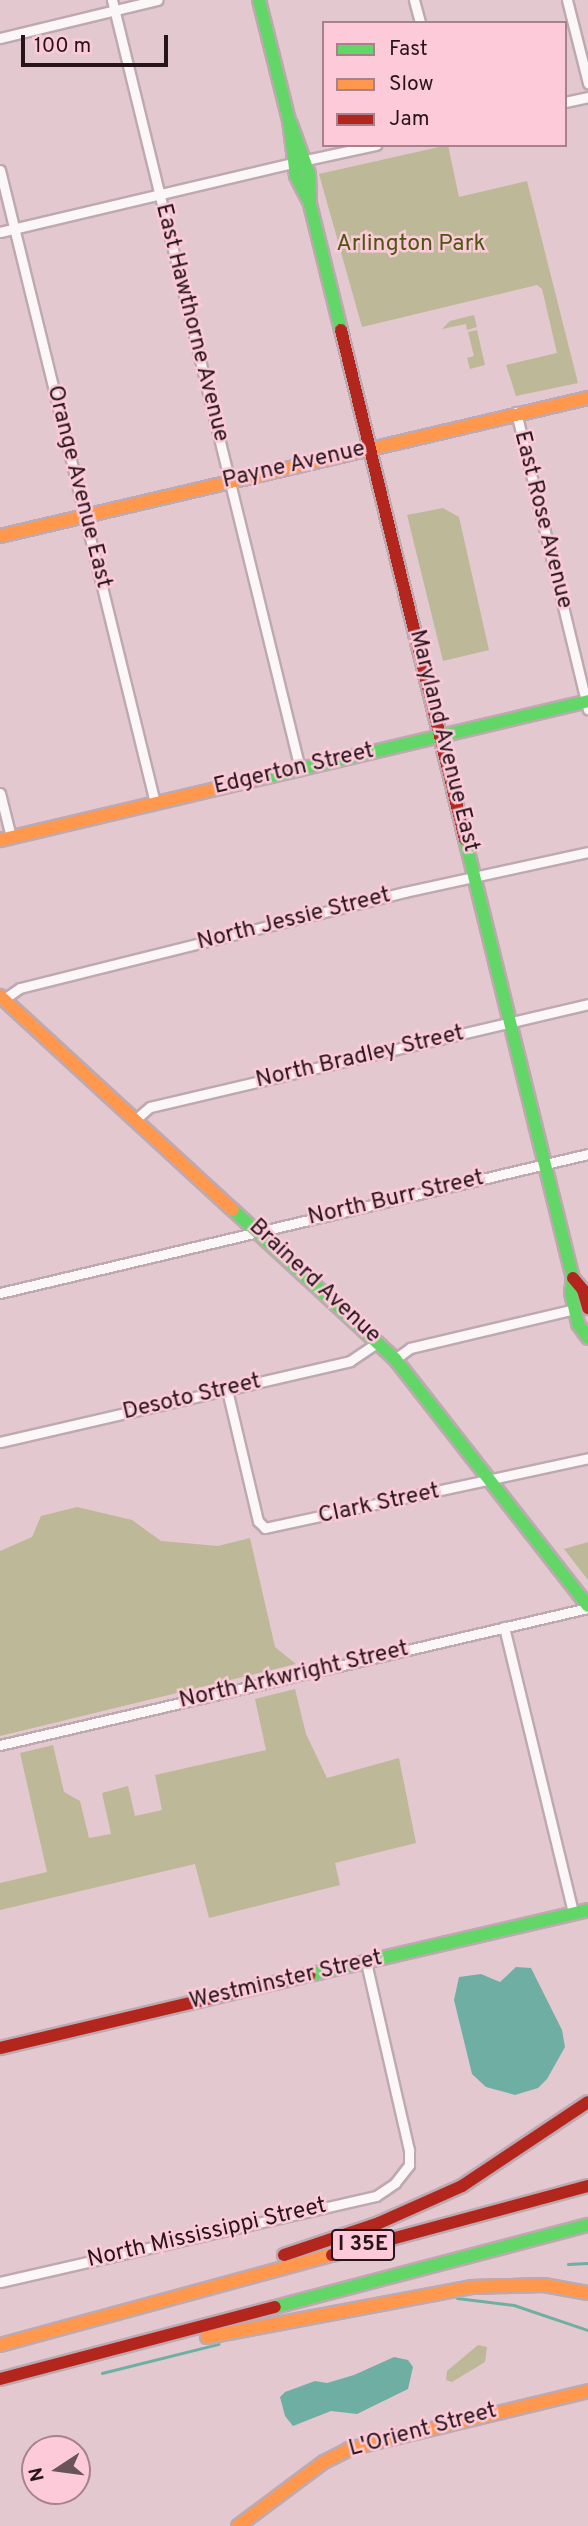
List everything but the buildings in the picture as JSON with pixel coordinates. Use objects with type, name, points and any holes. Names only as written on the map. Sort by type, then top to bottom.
[{"type":"main road","name":"Maryland Avenue East","points":[[259,0],[573,1278],[583,1290],[588,1338]]},
{"type":"main road","name":"Payne Avenue","points":[[0,536],[516,412],[588,398]]},
{"type":"main road","name":"Edgerton Street","points":[[5,838],[441,735],[587,704]]},
{"type":"main road","name":"Brainerd Avenue","points":[[2,998],[259,1230],[395,1359],[494,1481],[588,1607]]},
{"type":"main road","name":"Westminster Street","points":[[0,2048],[588,1910]]},
{"type":"main road","points":[[138,2305],[425,2204],[491,2170],[588,2102]]},
{"type":"main road","name":"I 35E","points":[[0,2345],[138,2305],[588,2186]]},
{"type":"main road","name":"I 35E","points":[[0,2379],[588,2225]]},
{"type":"main road","points":[[148,2342],[195,2339],[471,2287],[544,2285],[588,2293]]},
{"type":"main road","name":"L'Orient Street","points":[[238,2526],[324,2462],[349,2449],[588,2391]]},
{"type":"street","name":"East Hawthorne Avenue","points":[[112,0],[300,769]]},
{"type":"street","points":[[0,38],[157,0]]},
{"type":"street","points":[[414,0],[419,21]]},
{"type":"street","points":[[568,0],[588,83]]},
{"type":"street","points":[[567,102],[588,97]]},
{"type":"street","points":[[0,232],[367,147]]},
{"type":"street","name":"Orange Avenue East","points":[[0,170],[155,803]]},
{"type":"street","name":"East Rose Avenue","points":[[516,412],[587,704]]},
{"type":"street","points":[[0,793],[5,838]]},
{"type":"street","name":"North Jessie Street","points":[[2,998],[20,988],[476,876],[588,852]]},
{"type":"street","name":"North Bradley Street","points":[[136,1119],[150,1108],[588,1004]]},
{"type":"street","name":"North Burr Street","points":[[0,1293],[588,1154]]},
{"type":"street","points":[[395,1359],[410,1348],[585,1307]]},
{"type":"street","name":"Desoto Street","points":[[0,1440],[350,1361],[377,1342]]},
{"type":"street","name":"Clark Street","points":[[227,1390],[258,1521],[265,1528],[494,1481],[588,1458]]},
{"type":"street","name":"North Arkwright Street","points":[[0,1745],[588,1607]]},
{"type":"street","points":[[504,1627],[573,1913]]},
{"type":"street","name":"North Mississippi Street","points":[[0,2282],[376,2196],[405,2172],[409,2150],[366,1962]]},
{"type":"green space","name":"Arlington Park","points":[[448,147],[459,197],[527,181],[578,383],[516,396],[506,365],[557,353],[542,289],[537,285],[362,327],[319,174]]},
{"type":"green space","points":[[474,315],[477,327],[467,330],[466,324],[442,329],[450,321]]},
{"type":"green space","points":[[477,330],[485,365],[470,369],[467,358],[474,356],[468,332]]},
{"type":"green space","points":[[443,508],[459,517],[489,650],[443,661],[407,515]]},
{"type":"green space","points":[[77,1507],[132,1520],[161,1541],[218,1546],[250,1538],[275,1647],[296,1664],[0,1736],[0,1551],[32,1537],[41,1516]]},
{"type":"green space","points":[[588,1542],[588,1580],[564,1549]]},
{"type":"green space","points":[[295,1689],[306,1734],[327,1778],[399,1758],[416,1843],[335,1863],[340,1885],[209,1918],[195,1864],[0,1910],[0,1883],[47,1872],[20,1753],[53,1745],[64,1792],[80,1801],[89,1838],[111,1834],[102,1793],[128,1786],[135,1816],[162,1810],[155,1775],[266,1750],[255,1699]]},
{"type":"green space","points":[[478,2345],[487,2347],[485,2362],[452,2382],[446,2380],[447,2371]]},
{"type":"shaded area","points":[[516,1967],[531,1968],[562,2030],[565,2047],[547,2079],[538,2088],[515,2095],[486,2087],[472,2074],[454,2000],[459,1977],[481,1974],[500,1982]]},
{"type":"shaded area","points":[[394,2357],[408,2360],[413,2367],[408,2389],[357,2414],[331,2411],[293,2426],[285,2416],[280,2397],[285,2392],[315,2381],[327,2383],[354,2375]]},
{"type":"waterway","points":[[568,2264],[588,2263]]},
{"type":"waterway","points":[[457,2298],[514,2305],[588,2330]]},
{"type":"waterway","points":[[102,2373],[218,2344]]},
{"type":"traffic: fast","points":[[259,0],[289,120],[296,176],[310,204],[341,330]]},
{"type":"traffic: fast","points":[[291,124],[309,174],[310,200]]},
{"type":"traffic: fast","points":[[263,778],[588,701]]},
{"type":"traffic: fast","points":[[465,839],[573,1278],[571,1293],[578,1324],[588,1338]]},
{"type":"traffic: fast","points":[[233,1210],[395,1359],[588,1606]]},
{"type":"traffic: fast","points":[[309,1975],[588,1910]]},
{"type":"traffic: fast","points":[[275,2307],[588,2225]]},
{"type":"traffic: slow","points":[[0,536],[588,398]]},
{"type":"traffic: slow","points":[[0,840],[263,778]]},
{"type":"traffic: slow","points":[[0,996],[233,1210]]},
{"type":"traffic: slow","points":[[0,2345],[332,2255]]},
{"type":"traffic: slow","points":[[207,2337],[471,2287],[544,2285],[588,2293]]},
{"type":"traffic: slow","points":[[238,2526],[324,2462],[349,2449],[588,2391]]},
{"type":"traffic: jam","points":[[341,330],[465,839]]},
{"type":"traffic: jam","points":[[573,1278],[583,1290],[588,1308]]},
{"type":"traffic: jam","points":[[0,2048],[309,1975]]},
{"type":"traffic: jam","points":[[284,2255],[379,2223],[462,2186],[588,2102]]},
{"type":"traffic: jam","points":[[332,2255],[588,2186]]},
{"type":"traffic: jam","points":[[0,2379],[275,2307]]}]
